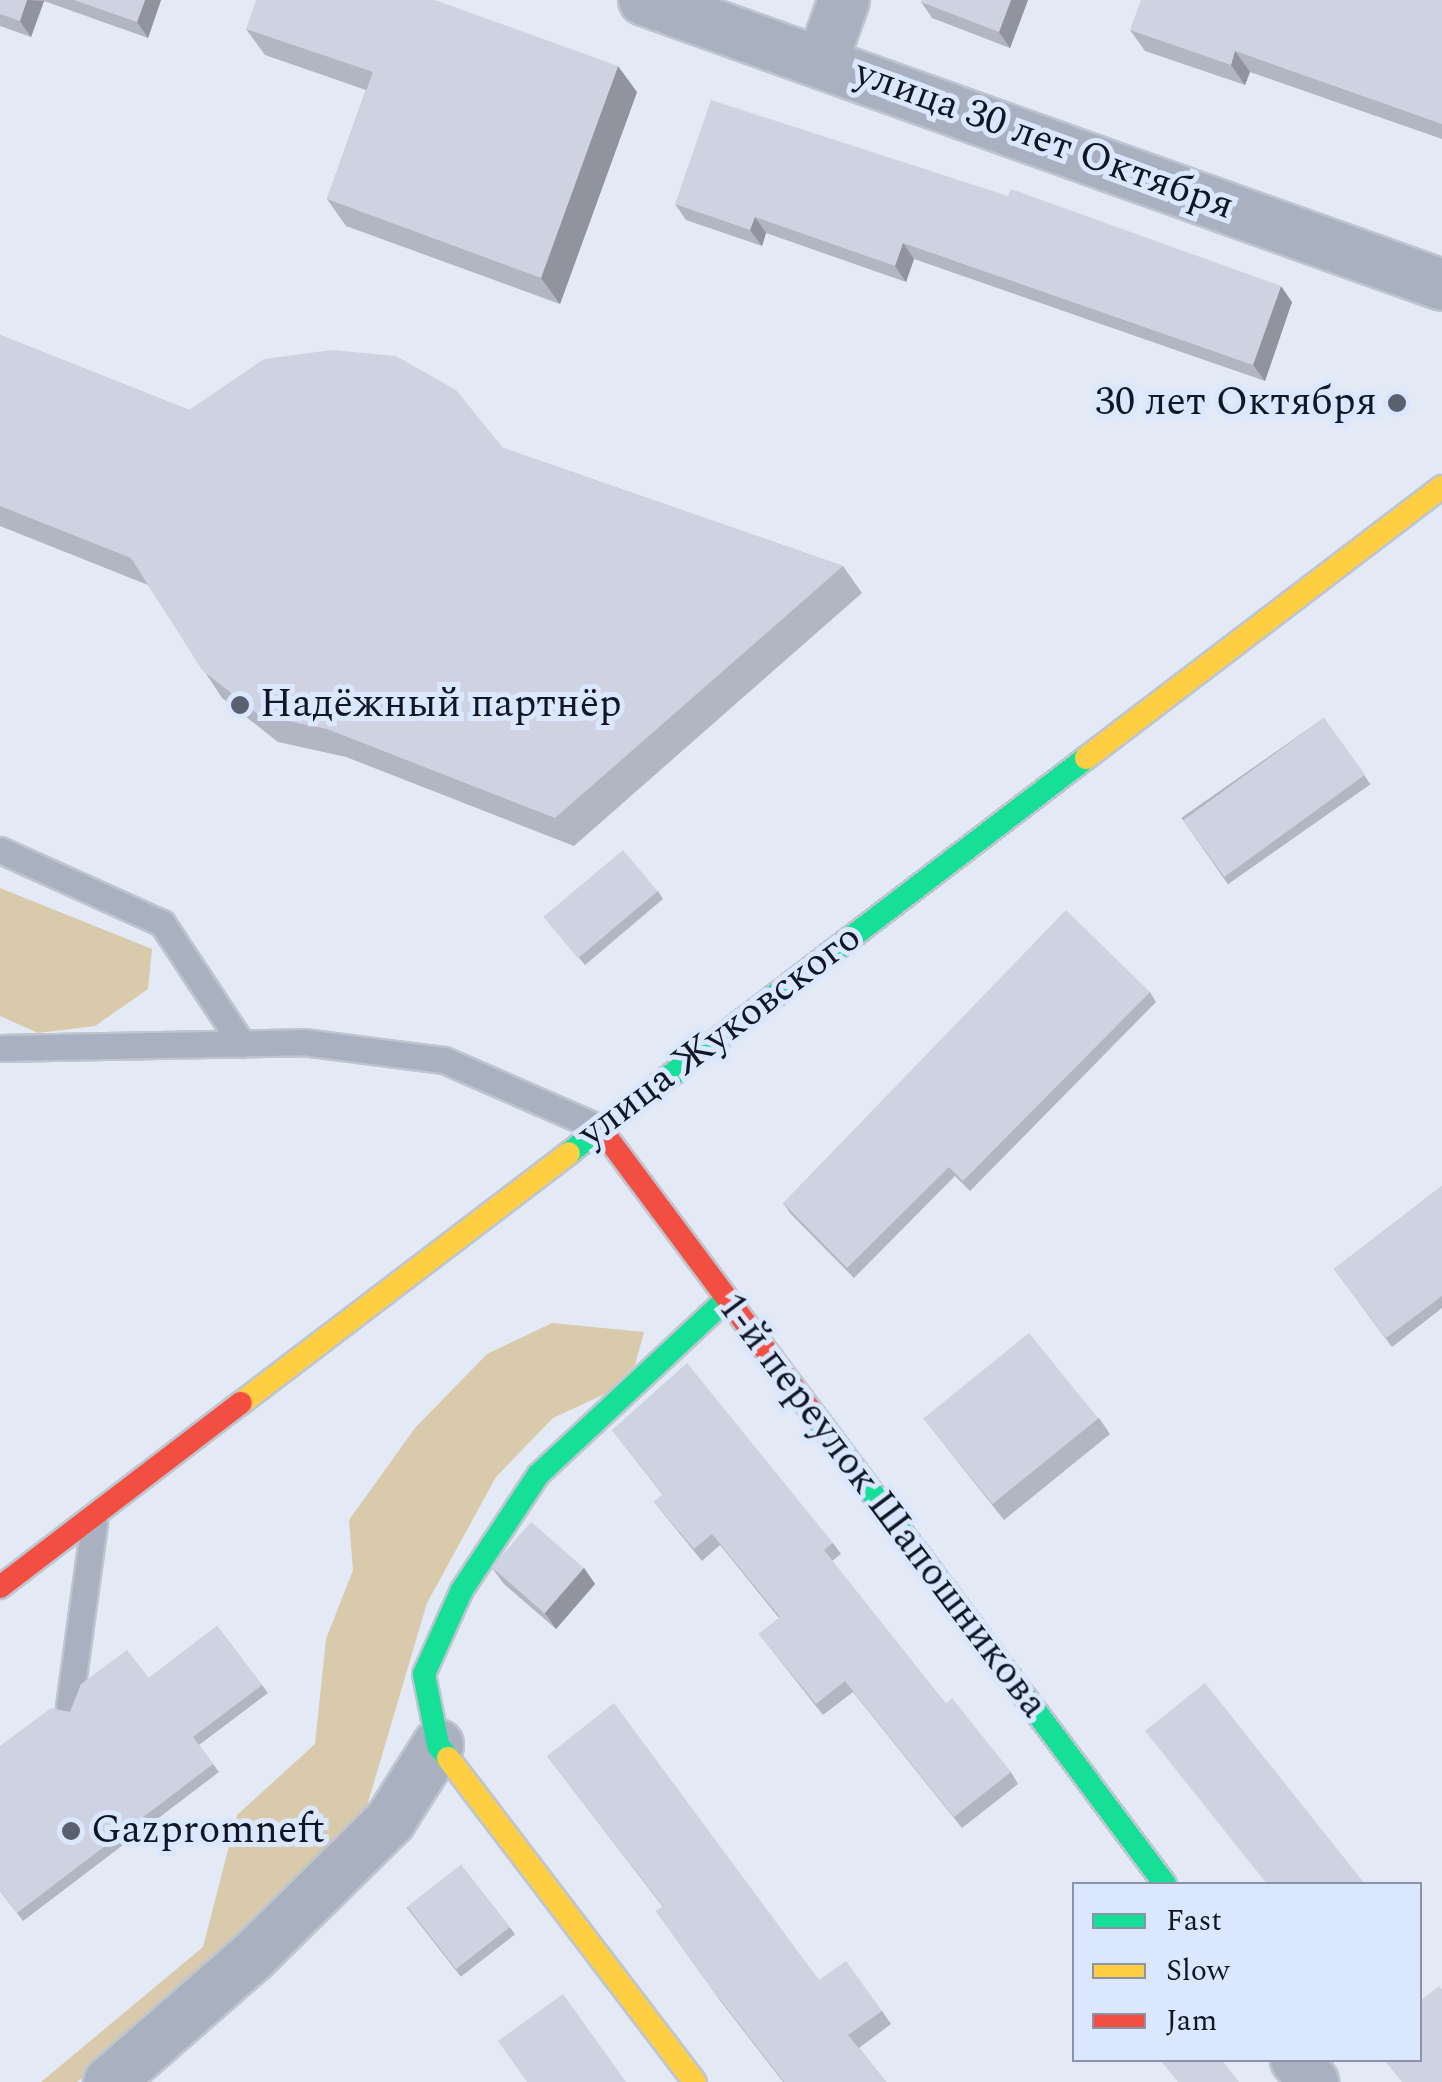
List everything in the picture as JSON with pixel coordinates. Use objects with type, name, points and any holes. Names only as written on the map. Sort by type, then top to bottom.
[{"type":"street","name":"улица 30 лет Октября","points":[[644,0],[822,59],[1442,286]]},
{"type":"street","points":[[822,59],[844,0]]},
{"type":"street","name":"улица Жуковского","points":[[0,1587],[1442,487]]},
{"type":"street","name":"1-й переулок Шапошникова","points":[[600,1128],[1164,1882]]},
{"type":"street","points":[[696,2082],[438,1745],[424,1674],[462,1590],[538,1475],[727,1299]]},
{"type":"street","points":[[109,2082],[252,1957],[390,1821],[438,1745]]},
{"type":"street","points":[[1298,2062],[1313,2082]]},
{"type":"lane","points":[[0,850],[162,924],[242,1044]]},
{"type":"lane","points":[[0,1048],[302,1042],[444,1060],[600,1128]]},
{"type":"lane","points":[[69,1706],[94,1518]]},
{"type":"shaded area","points":[[0,888],[152,949],[148,989],[95,1026],[38,1033],[0,1016]]},
{"type":"shaded area","points":[[552,1323],[644,1332],[635,1365],[607,1393],[553,1418],[496,1477],[427,1603],[362,1823],[149,2027],[77,2082],[41,2082],[203,1947],[237,1815],[315,1744],[326,1639],[353,1570],[349,1520],[415,1428],[487,1354]]},
{"type":"building","points":[[0,0],[27,0],[20,21],[0,14]]},
{"type":"building","points":[[74,0],[145,0],[137,22]]},
{"type":"building","points":[[256,0],[435,0],[618,66],[541,278],[327,199],[373,72],[246,29]]},
{"type":"building","points":[[921,0],[1011,0],[999,32]]},
{"type":"building","points":[[1141,0],[1442,0],[1442,124],[1235,51],[1231,65],[1130,30]]},
{"type":"building","points":[[711,100],[1008,196],[1011,189],[1281,286],[1253,365],[903,243],[895,266],[755,217],[750,230],[675,204]]},
{"type":"building","points":[[0,335],[189,410],[264,359],[332,350],[396,356],[456,390],[503,448],[843,566],[555,818],[327,729],[259,715],[202,670],[131,558],[0,506]]},
{"type":"building","points":[[1324,718],[1365,775],[1224,877],[1183,820]]},
{"type":"building","points":[[623,850],[658,891],[578,958],[543,917]]},
{"type":"building","points":[[1066,910],[1150,992],[963,1181],[949,1167],[847,1268],[783,1203]]},
{"type":"building","points":[[1442,1186],[1442,1296],[1386,1338],[1334,1269]]},
{"type":"building","points":[[1029,1333],[1098,1418],[993,1504],[923,1419]]},
{"type":"building","points":[[687,1363],[833,1543],[824,1550],[946,1704],[952,1698],[1011,1772],[954,1817],[845,1681],[816,1704],[759,1634],[780,1617],[712,1534],[694,1549],[654,1502],[663,1494],[612,1430]]},
{"type":"building","points":[[531,1522],[584,1568],[544,1613],[492,1567]]},
{"type":"building","name":"Gazpromneft","points":[[217,1626],[262,1685],[193,1737],[213,1764],[17,1913],[0,1890],[0,1746],[51,1708],[70,1712],[81,1684],[127,1650],[149,1678]]},
{"type":"building","points":[[1205,1683],[1363,1882],[1265,1882],[1145,1731]]},
{"type":"building","points":[[614,1703],[819,1980],[846,1961],[882,2011],[848,2035],[886,2082],[784,2082],[656,1911],[663,1906],[547,1756]]},
{"type":"building","points":[[461,1865],[510,1927],[456,1969],[407,1907]]},
{"type":"building","points":[[1439,1986],[1442,1989],[1442,2082],[1402,2082],[1386,2062],[1422,2062],[1422,1999]]},
{"type":"building","points":[[563,1994],[626,2082],[527,2082],[498,2041]]},
{"type":"building","points":[[1162,2062],[1224,2062],[1239,2082],[1178,2082]]},
{"type":"traffic: fast","points":[[569,1153],[1086,758]]},
{"type":"traffic: fast","points":[[448,1758],[438,1745],[424,1674],[462,1590],[538,1475],[727,1299]]},
{"type":"traffic: fast","points":[[811,1411],[1164,1882]]},
{"type":"traffic: slow","points":[[1086,758],[1442,487]]},
{"type":"traffic: slow","points":[[241,1403],[569,1153]]},
{"type":"traffic: slow","points":[[448,1758],[695,2082]]},
{"type":"traffic: jam","points":[[600,1128],[811,1411]]},
{"type":"traffic: jam","points":[[0,1587],[241,1403]]},
{"type":"place","name":"30 лет Октября","points":[[1397,403]]},
{"type":"place","name":"Надёжный партнёр","points":[[240,705]]},
{"type":"place","name":"Gazpromneft","points":[[71,1831]]}]
